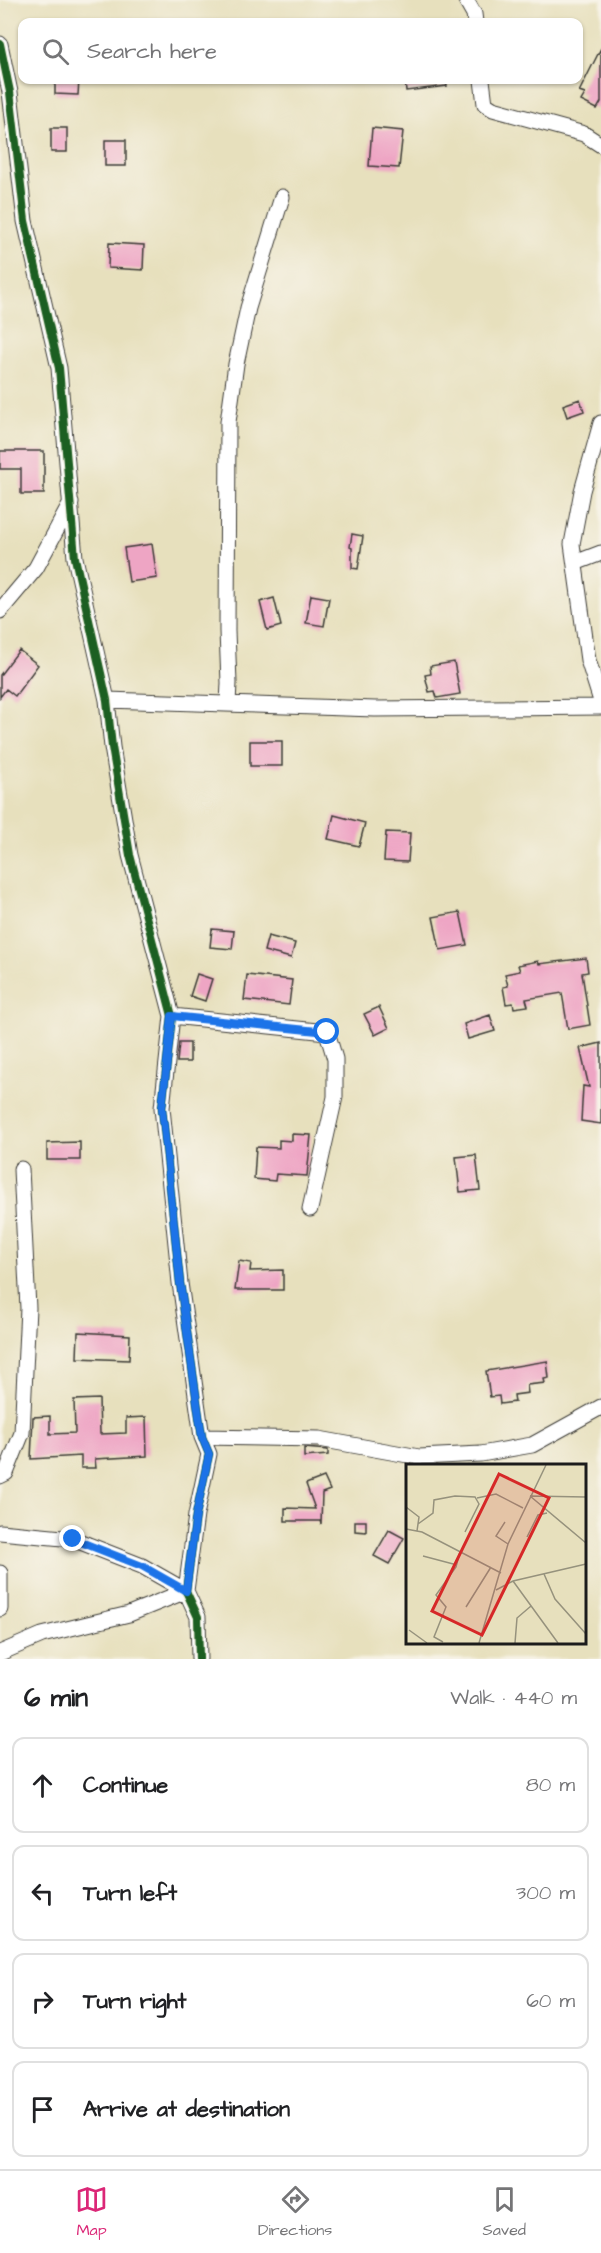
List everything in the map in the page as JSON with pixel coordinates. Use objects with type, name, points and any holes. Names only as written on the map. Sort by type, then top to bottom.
[{"type":"street","points":[[466,0],[474,18]]},
{"type":"street","points":[[0,44],[10,92],[25,221],[59,368],[75,558],[107,700],[112,747],[130,855],[172,1016],[162,1108],[180,1283],[202,1437],[209,1454],[196,1515],[186,1591],[198,1617],[199,1659]]},
{"type":"street","points":[[482,84],[485,104],[493,109],[584,134],[601,145]]},
{"type":"street","points":[[228,704],[230,683],[227,620],[228,422],[236,364],[248,308],[282,197]]},
{"type":"street","points":[[601,423],[572,544],[588,660],[601,701]]},
{"type":"street","points":[[0,611],[36,568],[72,503]]},
{"type":"street","points":[[575,563],[601,553]]},
{"type":"street","points":[[107,700],[375,709],[601,707]]},
{"type":"street","points":[[172,1016],[327,1032],[335,1059],[335,1097],[309,1209]]},
{"type":"street","points":[[0,1476],[6,1473],[22,1433],[28,1308],[21,1169]]},
{"type":"street","points":[[202,1437],[319,1439],[419,1457],[481,1454],[532,1444],[601,1407]]},
{"type":"street","points":[[0,1532],[73,1539],[142,1566],[186,1591]]},
{"type":"street","points":[[0,1573],[0,1609]]},
{"type":"street","points":[[1,1648],[42,1635],[129,1614],[186,1591]]},
{"type":"building","points":[[601,48],[601,102],[597,109],[581,101],[585,94],[579,92]]},
{"type":"building","points":[[55,84],[79,84],[78,95],[55,94]]},
{"type":"building","points":[[405,84],[447,84],[447,86],[406,91]]},
{"type":"building","points":[[51,128],[67,128],[67,152],[51,152]]},
{"type":"building","points":[[372,128],[403,131],[399,168],[369,166]]},
{"type":"building","points":[[105,140],[126,140],[126,166],[105,166]]},
{"type":"building","points":[[109,243],[144,245],[143,270],[108,268]]},
{"type":"building","points":[[580,399],[584,411],[567,417],[563,405]]},
{"type":"building","points":[[0,451],[44,451],[44,494],[21,494],[21,469],[0,469]]},
{"type":"building","points":[[352,534],[363,536],[358,569],[352,568],[352,548],[350,547]]},
{"type":"building","points":[[152,544],[157,578],[129,582],[124,548]]},
{"type":"building","points":[[311,595],[329,598],[324,626],[306,623]]},
{"type":"building","points":[[274,598],[281,626],[267,630],[260,602]]},
{"type":"building","points":[[19,650],[38,665],[15,696],[6,689],[0,697],[0,675]]},
{"type":"building","points":[[454,662],[460,694],[437,698],[435,691],[429,692],[425,675],[431,674],[430,666]]},
{"type":"building","points":[[250,741],[282,741],[282,766],[250,766]]},
{"type":"building","points":[[334,815],[365,823],[359,846],[328,839]]},
{"type":"building","points":[[386,832],[410,833],[408,862],[384,861]]},
{"type":"building","points":[[460,912],[467,945],[440,950],[433,917]]},
{"type":"building","points":[[212,929],[234,931],[232,949],[210,947]]},
{"type":"building","points":[[268,936],[295,943],[291,958],[264,951]]},
{"type":"building","points":[[586,958],[588,972],[582,973],[590,1025],[568,1029],[562,993],[526,999],[528,1006],[514,1008],[513,1003],[506,1004],[503,987],[508,986],[505,974],[520,971],[518,965],[538,961],[539,964]]},
{"type":"building","points":[[197,974],[212,979],[205,1001],[190,996]]},
{"type":"building","points":[[247,975],[292,980],[289,1005],[244,1000]]},
{"type":"building","points":[[379,1007],[389,1028],[375,1035],[364,1014]]},
{"type":"building","points":[[490,1015],[495,1031],[468,1039],[464,1024]]},
{"type":"building","points":[[179,1043],[190,1043],[190,1062],[177,1062]]},
{"type":"building","points":[[601,1043],[601,1124],[581,1121],[583,1086],[589,1087],[580,1048]]},
{"type":"building","points":[[292,1134],[311,1135],[307,1176],[276,1174],[275,1181],[254,1179],[256,1147],[279,1148],[279,1140],[292,1141]]},
{"type":"building","points":[[80,1142],[80,1160],[47,1160],[47,1143]]},
{"type":"building","points":[[476,1155],[480,1190],[460,1192],[456,1157]]},
{"type":"building","points":[[239,1261],[251,1263],[250,1271],[283,1270],[283,1290],[235,1290]]},
{"type":"building","points":[[78,1332],[130,1335],[129,1360],[77,1358]]},
{"type":"building","points":[[547,1361],[549,1378],[544,1379],[545,1383],[527,1385],[528,1393],[514,1395],[515,1402],[500,1404],[499,1396],[490,1397],[486,1371]]},
{"type":"building","points":[[99,1399],[100,1434],[126,1433],[126,1418],[146,1417],[147,1456],[95,1459],[96,1468],[81,1468],[81,1456],[31,1459],[33,1417],[50,1416],[50,1434],[75,1433],[74,1400]]},
{"type":"building","points":[[304,1448],[328,1450],[328,1455],[304,1457]]},
{"type":"building","points":[[324,1477],[330,1490],[322,1493],[321,1524],[320,1521],[285,1521],[285,1508],[315,1509],[306,1484]]},
{"type":"building","points":[[355,1521],[366,1521],[366,1532],[355,1531]]},
{"type":"building","points":[[389,1530],[404,1538],[389,1564],[374,1556]]},
{"type":"cycle path","points":[[0,44],[10,92],[25,221],[59,368],[75,558],[107,700],[112,747],[130,855],[172,1016],[162,1108],[180,1283],[202,1437],[209,1454],[196,1515],[186,1591],[198,1617],[199,1659]]},
{"type":"route","points":[[73,1539],[142,1566],[186,1591],[196,1515],[209,1454],[202,1437],[180,1283],[162,1108],[172,1016],[327,1032]]}]
